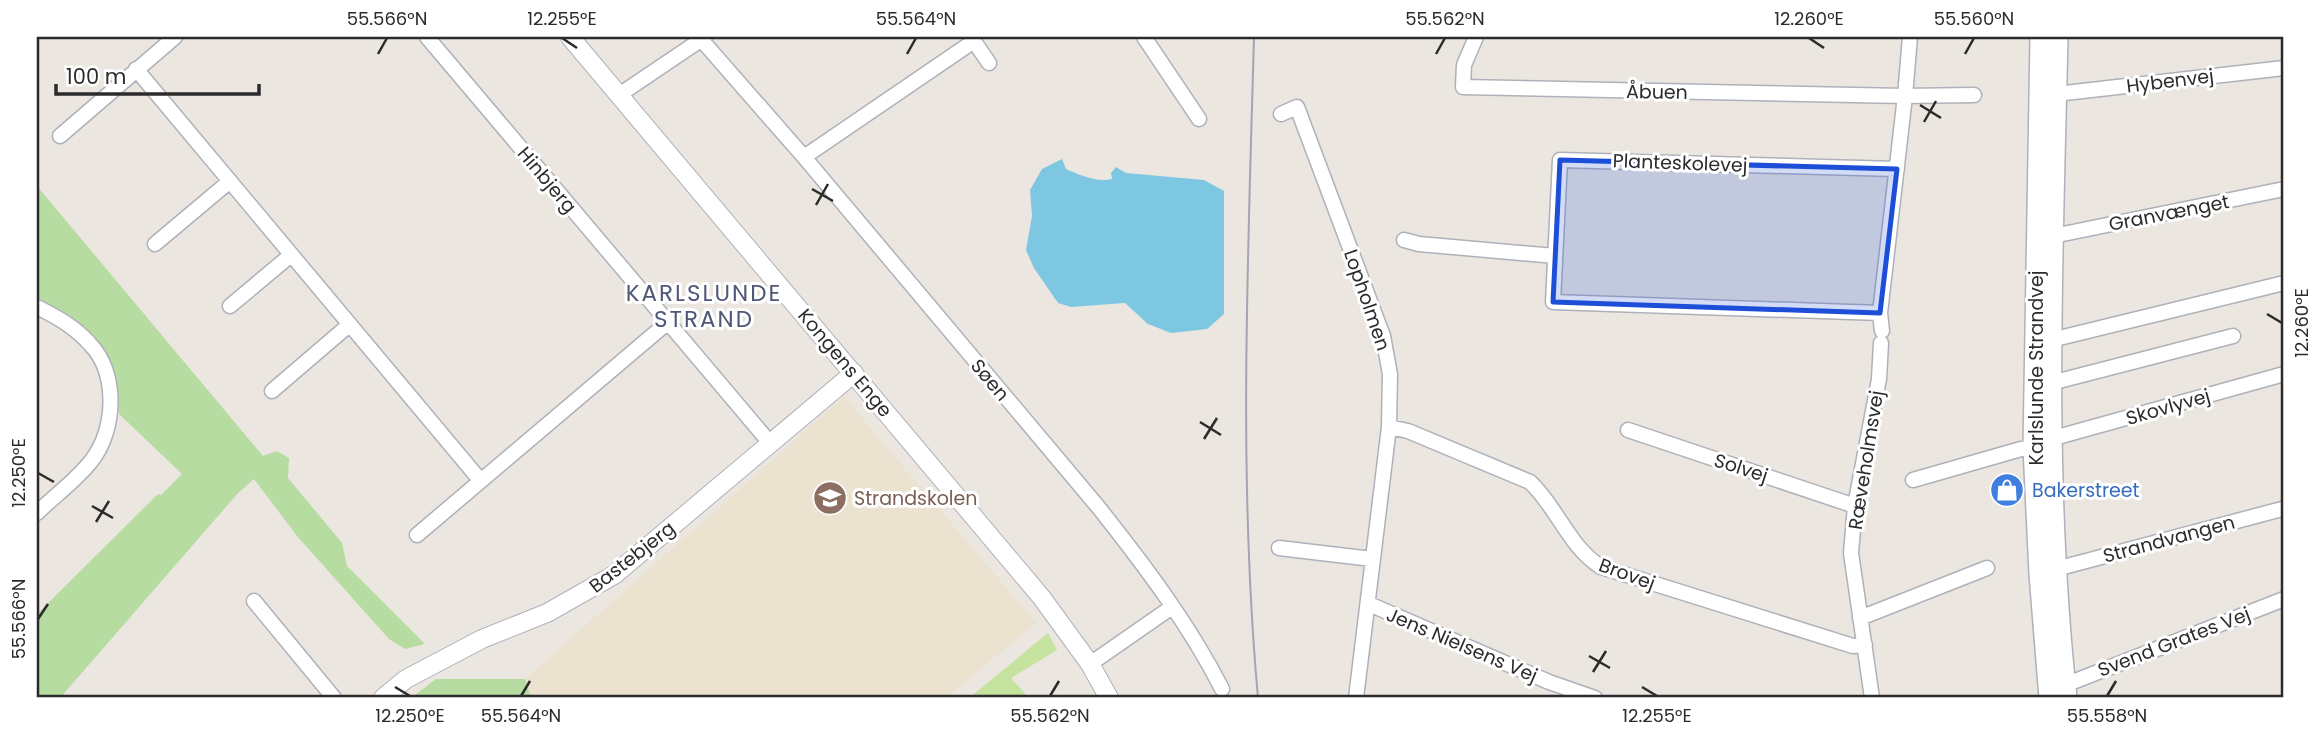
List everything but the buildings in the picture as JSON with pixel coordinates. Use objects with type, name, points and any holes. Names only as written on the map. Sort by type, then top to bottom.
[{"type":"main road","name":"Karlslunde Strandvej","points":[[2041,37],[2040,574],[2060,694]]},
{"type":"main road","name":"Karlslunde Strandvej","points":[[2057,37],[2051,383],[2042,442],[2056,569],[2060,694]]},
{"type":"street","points":[[60,136],[175,37]]},
{"type":"street","name":"Hinbjerg","points":[[426,37],[770,443]]},
{"type":"street","name":"Kongens Enge","points":[[570,37],[1042,598],[1090,664],[1109,698]]},
{"type":"street","points":[[1144,37],[1199,119]]},
{"type":"street","name":"Åbuen","points":[[1476,37],[1464,65],[1463,88],[1905,96]]},
{"type":"street","name":"Ræveholmsvej","points":[[1872,698],[1852,553],[1855,506],[1879,379],[1882,337],[1880,313],[1910,37]]},
{"type":"street","name":"Søen","points":[[619,95],[702,38],[1140,559],[1210,664],[1222,689]]},
{"type":"street","points":[[804,157],[972,39],[989,63]]},
{"type":"street","name":"Hybenvej","points":[[2056,94],[2284,68]]},
{"type":"street","points":[[136,69],[480,480]]},
{"type":"street","points":[[1905,96],[1974,95]]},
{"type":"street","name":"Lopholmen","points":[[1281,114],[1297,107],[1383,336],[1390,374],[1388,427],[1356,698]]},
{"type":"street","name":"Planteskolevej","points":[[1880,313],[1553,303],[1560,160],[1896,169]]},
{"type":"street","points":[[155,244],[230,181]]},
{"type":"street","name":"Granvænget","points":[[2053,236],[2284,190]]},
{"type":"street","points":[[1404,240],[1419,244],[1555,256]]},
{"type":"street","points":[[230,306],[291,255]]},
{"type":"street","name":"Karlslunde Strandvej","points":[[2051,340],[2284,283]]},
{"type":"street","points":[[37,307],[69,324],[92,346],[105,367],[111,393],[107,427],[92,460],[37,513]]},
{"type":"street","points":[[417,535],[667,323]]},
{"type":"street","points":[[272,391],[349,325]]},
{"type":"street","points":[[2051,383],[2233,336]]},
{"type":"street","name":"Bastebjerg","points":[[383,698],[406,679],[482,639],[547,613],[614,575],[854,373]]},
{"type":"street","name":"Skovlyvej","points":[[1913,480],[2284,374]]},
{"type":"street","name":"Brovej","points":[[1388,427],[1408,431],[1530,482],[1542,494],[1579,549],[1601,567],[1853,646],[1865,645]]},
{"type":"street","name":"Solvej","points":[[1628,430],[1855,506]]},
{"type":"street","name":"Strandvangen","points":[[2056,569],[2282,509]]},
{"type":"street","points":[[1279,548],[1372,559]]},
{"type":"street","points":[[1860,618],[1987,568]]},
{"type":"street","name":"Svend Grates Vej","points":[[2060,694],[2284,599]]},
{"type":"street","points":[[254,601],[334,698]]},
{"type":"street","name":"Jens Nielsens Vej","points":[[1368,604],[1549,682],[1595,698]]},
{"type":"street","points":[[1090,664],[1172,607]]},
{"type":"highlighted area","points":[[1560,160],[1897,169],[1880,313],[1553,302]]},
{"type":"shaded area","name":"Strandskolen","points":[[844,397],[1036,623],[946,698],[531,698],[525,679]]},
{"type":"green space","points":[[37,186],[263,456],[277,451],[289,458],[288,478],[342,543],[347,566],[425,644],[405,649],[389,639],[297,536],[254,479],[238,493],[60,698],[37,698],[37,614],[158,494],[161,495],[182,474],[119,414],[114,376],[105,356],[78,329],[37,299]]},
{"type":"green space","points":[[1048,633],[1057,650],[1011,678],[1029,698],[969,698]]},
{"type":"green space","points":[[436,679],[525,679],[531,698],[411,698]]},
{"type":"water","points":[[1062,159],[1066,169],[1095,179],[1112,179],[1111,173],[1116,167],[1126,173],[1204,180],[1224,191],[1224,314],[1207,329],[1171,333],[1148,324],[1125,303],[1071,307],[1058,303],[1034,268],[1026,250],[1032,216],[1030,190],[1042,169]]},
{"type":"tram line","points":[[1254,37],[1247,285],[1246,450],[1258,698]]},
{"type":"place","name":"Bakerstreet","points":[[2007,490]]},
{"type":"place","name":"Strandskolen","points":[[830,498]]},
{"type":"district","name":"KARLSLUNDE STRAND","points":[[704,306]]}]
